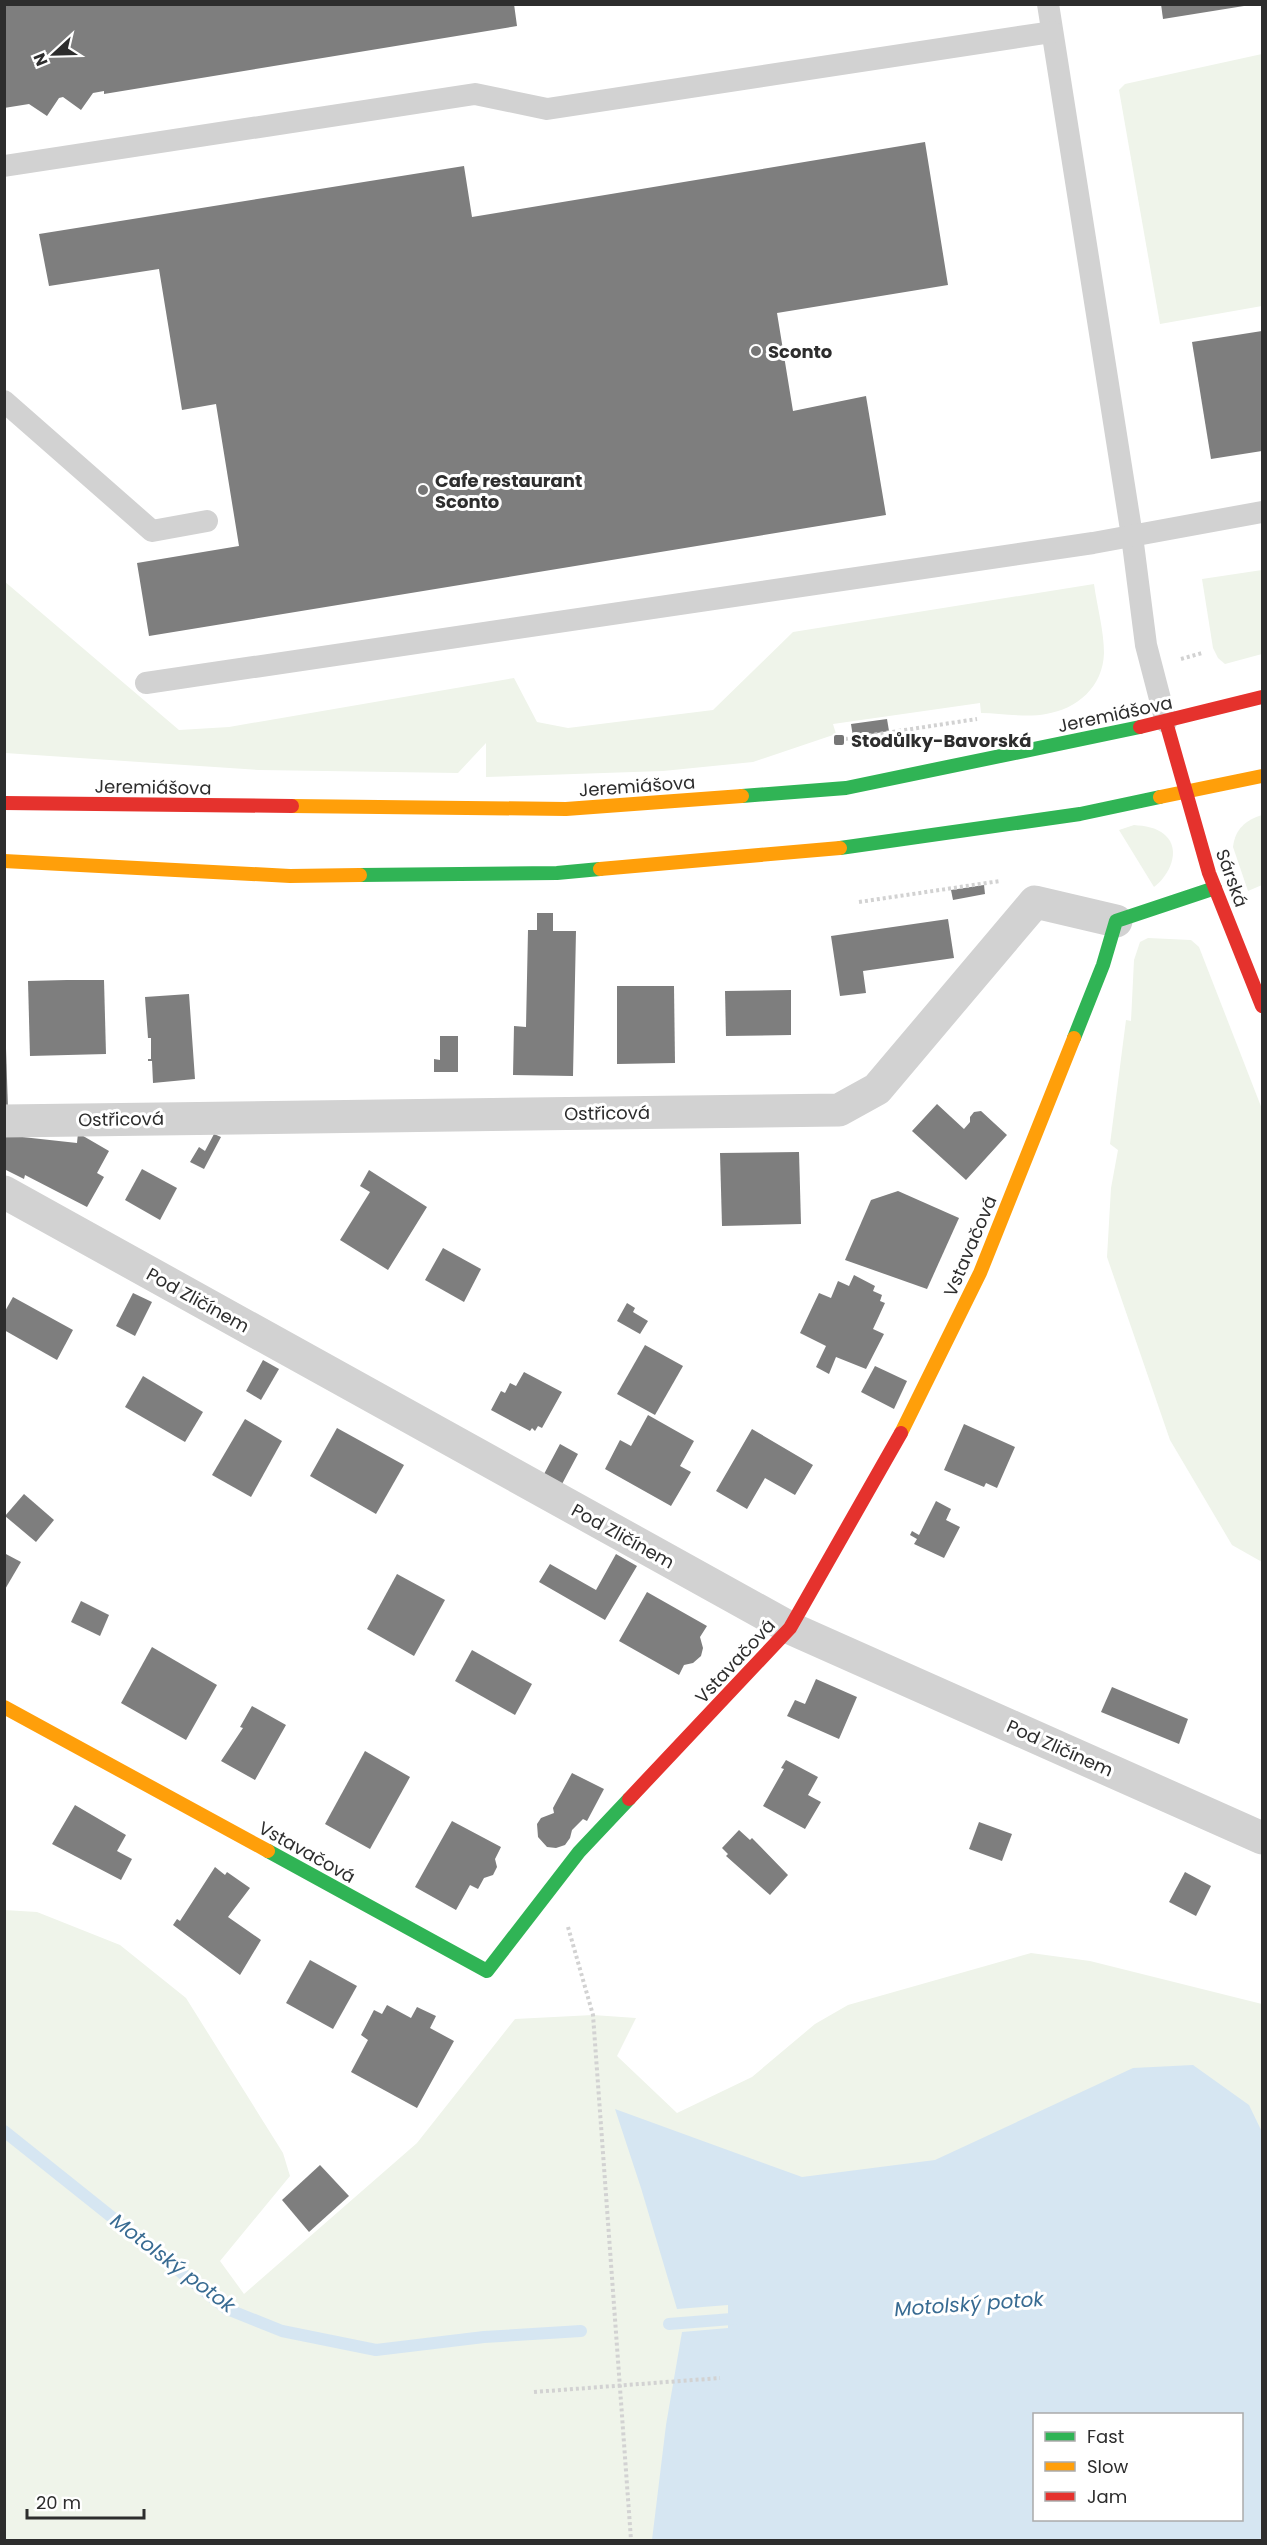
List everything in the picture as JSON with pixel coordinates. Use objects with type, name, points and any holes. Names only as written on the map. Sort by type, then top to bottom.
[{"type":"main road","name":"Jeremiášova","points":[[4,803],[566,809],[846,788],[1166,722],[1263,697]]},
{"type":"main road","name":"Sárská","points":[[1166,722],[1215,888],[1263,1006]]},
{"type":"main road","points":[[4,861],[290,876],[557,873],[836,849],[1080,814],[1263,776]]},
{"type":"main road","points":[[1116,921],[1215,888]]},
{"type":"main road","name":"Vstavačová","points":[[4,1707],[487,1971],[579,1852],[790,1629],[900,1435],[980,1273],[1103,965],[1116,921]]},
{"type":"street","name":"Ostřicová","points":[[4,1121],[839,1110],[877,1089],[1035,902],[1116,921]]},
{"type":"street","name":"Pod Zličínem","points":[[4,1192],[790,1629],[1263,1838]]},
{"type":"lane","points":[[1048,4],[1132,536],[1146,645],[1166,722]]},
{"type":"lane","points":[[4,166],[475,94],[547,109],[1052,32]]},
{"type":"lane","points":[[4,401],[152,531],[207,521]]},
{"type":"lane","points":[[146,683],[1132,536],[1263,512]]},
{"type":"path","points":[[840,740],[977,719]]},
{"type":"path","points":[[859,902],[1000,881]]},
{"type":"path","points":[[555,1883],[593,2015],[631,2541]]},
{"type":"path","points":[[534,2392],[720,2378]]},
{"type":"shaded area","points":[[1262,54],[1262,306],[1160,324],[1119,90],[1125,84]]},
{"type":"shaded area","points":[[1262,570],[1262,654],[1225,664],[1218,658],[1213,648],[1202,579]]},
{"type":"shaded area","points":[[4,581],[179,730],[229,727],[514,678],[537,722],[568,728],[713,710],[793,632],[1094,584],[1104,653],[1099,676],[1093,686],[1078,701],[1057,711],[1030,716],[981,713],[980,703],[833,724],[836,734],[753,762],[663,771],[486,777],[486,743],[458,773],[259,770],[5,753]]},
{"type":"shaded area","points":[[1262,815],[1262,885],[1248,891],[1233,847],[1234,841],[1242,826]]},
{"type":"shaded area","points":[[1134,825],[1150,827],[1162,832],[1173,848],[1169,870],[1154,887],[1119,830]]},
{"type":"shaded area","points":[[1148,938],[1191,940],[1199,947],[1262,1109],[1262,1562],[1232,1545],[1170,1440],[1107,1257],[1111,1188],[1118,1150],[1110,1144],[1126,1020],[1131,1021],[1134,960],[1140,942]]},
{"type":"shaded area","points":[[4,1910],[37,1912],[120,1945],[186,1998],[283,2153],[290,2176],[220,2261],[244,2294],[417,2143],[515,2019],[593,2015],[636,2018],[617,2056],[677,2113],[752,2077],[815,2024],[848,2005],[1031,1953],[1090,1961],[1262,2004],[1262,2540],[5,2540]]},
{"type":"water","points":[[1193,2065],[1249,2105],[1262,2132],[1262,2540],[652,2540],[666,2425],[682,2332],[728,2328],[728,2305],[677,2309],[615,2109],[802,2177],[935,2160],[1133,2068]]},
{"type":"building","points":[[4,4],[514,4],[517,26],[104,94],[104,91],[93,93],[81,110],[63,97],[59,98],[47,116],[29,104],[4,108]]},
{"type":"building","points":[[1161,4],[1243,4],[1244,6],[1163,19]]},
{"type":"building","points":[[925,142],[948,285],[777,313],[793,411],[866,396],[886,515],[149,636],[137,563],[239,546],[216,404],[182,410],[159,269],[49,286],[39,234],[464,166],[472,217]]},
{"type":"building","points":[[1262,331],[1262,451],[1211,459],[1192,342]]},
{"type":"building","points":[[887,719],[889,731],[853,737],[851,724]]},
{"type":"building","points":[[984,885],[985,894],[953,900],[951,890]]},
{"type":"building","points":[[537,913],[553,913],[553,931],[576,931],[573,1076],[513,1075],[514,1026],[526,1027],[528,930],[537,930]]},
{"type":"building","points":[[948,919],[954,958],[863,971],[866,993],[840,996],[831,936]]},
{"type":"building","points":[[104,980],[106,1054],[30,1056],[28,981]]},
{"type":"building","points":[[617,986],[674,986],[675,1063],[617,1064]]},
{"type":"building","points":[[791,990],[791,1035],[726,1036],[725,991]]},
{"type":"building","points":[[189,994],[195,1079],[153,1083],[152,1061],[148,1061],[151,1059],[151,1038],[148,1038],[145,997]]},
{"type":"building","points":[[440,1036],[458,1036],[458,1072],[434,1072],[434,1059],[440,1060]]},
{"type":"building","points":[[4,1049],[6,1049],[8,1109],[4,1109]]},
{"type":"building","points":[[937,1104],[964,1129],[974,1112],[981,1111],[1007,1135],[966,1180],[912,1131]]},
{"type":"building","points":[[78,1133],[109,1151],[97,1173],[104,1177],[87,1207],[25,1175],[24,1179],[4,1169],[4,1135],[77,1143]]},
{"type":"building","points":[[214,1134],[221,1137],[204,1169],[190,1162],[199,1147],[205,1151]]},
{"type":"building","points":[[799,1152],[801,1224],[722,1226],[720,1153]]},
{"type":"building","points":[[142,1169],[177,1188],[160,1220],[125,1200]]},
{"type":"building","points":[[369,1170],[427,1207],[388,1270],[340,1240],[370,1192],[360,1186]]},
{"type":"building","points":[[898,1191],[959,1218],[927,1289],[845,1260],[871,1200]]},
{"type":"building","points":[[443,1248],[481,1269],[464,1302],[425,1280]]},
{"type":"building","points":[[854,1275],[875,1286],[873,1291],[882,1295],[880,1301],[885,1303],[873,1329],[884,1334],[866,1369],[836,1357],[829,1374],[816,1367],[826,1346],[800,1333],[819,1293],[831,1298],[838,1281],[849,1286]]},
{"type":"building","points":[[133,1293],[152,1302],[135,1336],[116,1326]]},
{"type":"building","points":[[13,1297],[73,1330],[57,1360],[4,1330],[4,1313]]},
{"type":"building","points":[[627,1303],[635,1308],[633,1312],[648,1321],[640,1334],[617,1321]]},
{"type":"building","points":[[645,1345],[683,1366],[655,1415],[617,1394]]},
{"type":"building","points":[[263,1360],[279,1369],[261,1400],[246,1391]]},
{"type":"building","points":[[875,1366],[907,1381],[894,1409],[861,1392]]},
{"type":"building","points":[[524,1372],[562,1392],[542,1428],[538,1426],[535,1431],[532,1428],[530,1431],[491,1410],[501,1391],[505,1393],[510,1383],[516,1386]]},
{"type":"building","points":[[143,1376],[203,1412],[185,1442],[125,1407]]},
{"type":"building","points":[[648,1415],[694,1441],[680,1466],[691,1472],[671,1506],[605,1469],[620,1440],[631,1446]]},
{"type":"building","points":[[245,1419],[282,1441],[251,1497],[212,1475]]},
{"type":"building","points":[[964,1424],[1015,1447],[997,1488],[986,1483],[984,1487],[944,1470]]},
{"type":"building","points":[[337,1428],[404,1465],[376,1514],[310,1476]]},
{"type":"building","points":[[752,1429],[813,1465],[795,1495],[765,1478],[747,1509],[716,1491]]},
{"type":"building","points":[[560,1444],[578,1454],[562,1484],[544,1474]]},
{"type":"building","points":[[24,1494],[54,1520],[36,1542],[5,1516]]},
{"type":"building","points":[[936,1501],[951,1509],[946,1520],[960,1527],[944,1558],[914,1544],[917,1539],[910,1535],[912,1531],[919,1535]]},
{"type":"building","points":[[4,1553],[21,1562],[4,1591]]},
{"type":"building","points":[[616,1554],[637,1566],[605,1620],[539,1582],[550,1564],[596,1590]]},
{"type":"building","points":[[397,1574],[445,1600],[414,1656],[367,1629]]},
{"type":"building","points":[[647,1592],[707,1626],[700,1637],[703,1648],[701,1656],[693,1663],[684,1665],[679,1675],[619,1641]]},
{"type":"building","points":[[81,1601],[109,1615],[100,1636],[71,1622]]},
{"type":"building","points":[[152,1647],[217,1685],[186,1740],[121,1703]]},
{"type":"building","points":[[472,1650],[532,1684],[515,1715],[455,1681]]},
{"type":"building","points":[[816,1679],[857,1697],[839,1739],[787,1716],[795,1700],[805,1704]]},
{"type":"building","points":[[1112,1687],[1188,1719],[1179,1744],[1101,1712]]},
{"type":"building","points":[[252,1706],[286,1725],[255,1780],[221,1761],[243,1728],[240,1727]]},
{"type":"building","points":[[365,1751],[410,1777],[370,1849],[325,1824]]},
{"type":"building","points":[[786,1760],[818,1777],[808,1795],[821,1802],[805,1829],[763,1806],[784,1769],[781,1768]]},
{"type":"building","points":[[572,1773],[604,1789],[587,1821],[583,1819],[572,1830],[565,1845],[556,1848],[547,1847],[538,1837],[537,1824],[541,1818],[554,1813],[553,1808]]},
{"type":"building","points":[[75,1805],[126,1835],[117,1851],[132,1859],[121,1880],[52,1844]]},
{"type":"building","points":[[452,1821],[501,1847],[495,1859],[497,1867],[493,1875],[484,1878],[478,1889],[470,1885],[456,1910],[415,1887]]},
{"type":"building","points":[[979,1822],[1012,1834],[1002,1861],[969,1849]]},
{"type":"building","points":[[739,1830],[750,1840],[752,1838],[788,1875],[770,1895],[726,1856],[728,1854],[722,1848]]},
{"type":"building","points":[[215,1867],[225,1875],[227,1872],[250,1888],[228,1917],[261,1940],[240,1975],[173,1925],[177,1919],[180,1921]]},
{"type":"building","points":[[1185,1872],[1211,1886],[1196,1916],[1169,1902]]},
{"type":"building","points":[[310,1960],[357,1986],[333,2029],[286,2003]]},
{"type":"building","points":[[387,2005],[411,2018],[417,2007],[436,2016],[430,2028],[454,2041],[417,2108],[351,2072],[368,2040],[361,2035],[374,2010],[382,2014]]},
{"type":"building","points":[[320,2165],[349,2196],[309,2232],[282,2200]]},
{"type":"waterway","name":"Motolský potok","points":[[4,2131],[227,2309],[282,2331],[376,2350],[484,2337],[581,2331]]},
{"type":"waterway","name":"Motolský potok","points":[[669,2324],[744,2318]]},
{"type":"traffic: fast","points":[[742,796],[846,788],[1140,727]]},
{"type":"traffic: fast","points":[[840,848],[1080,814],[1160,797]]},
{"type":"traffic: fast","points":[[360,875],[557,873],[600,869]]},
{"type":"traffic: fast","points":[[1074,1038],[1103,965],[1116,921],[1215,888]]},
{"type":"traffic: fast","points":[[268,1851],[487,1971],[579,1852],[629,1799]]},
{"type":"traffic: slow","points":[[1160,797],[1262,776]]},
{"type":"traffic: slow","points":[[292,806],[566,809],[742,796]]},
{"type":"traffic: slow","points":[[600,869],[840,848]]},
{"type":"traffic: slow","points":[[4,861],[290,876],[360,875]]},
{"type":"traffic: slow","points":[[901,1433],[980,1273],[1074,1038]]},
{"type":"traffic: slow","points":[[4,1707],[268,1851]]},
{"type":"traffic: jam","points":[[1140,727],[1262,697]]},
{"type":"traffic: jam","points":[[1166,722],[1209,873],[1262,1006]]},
{"type":"traffic: jam","points":[[4,803],[292,806]]},
{"type":"traffic: jam","points":[[629,1799],[790,1628],[901,1433]]},
{"type":"place","name":"Sconto","points":[[756,351]]},
{"type":"place","name":"Cafe restaurant Sconto","points":[[423,490]]},
{"type":"place","name":"Stodůlky-Bavorská","points":[[839,740]]}]
